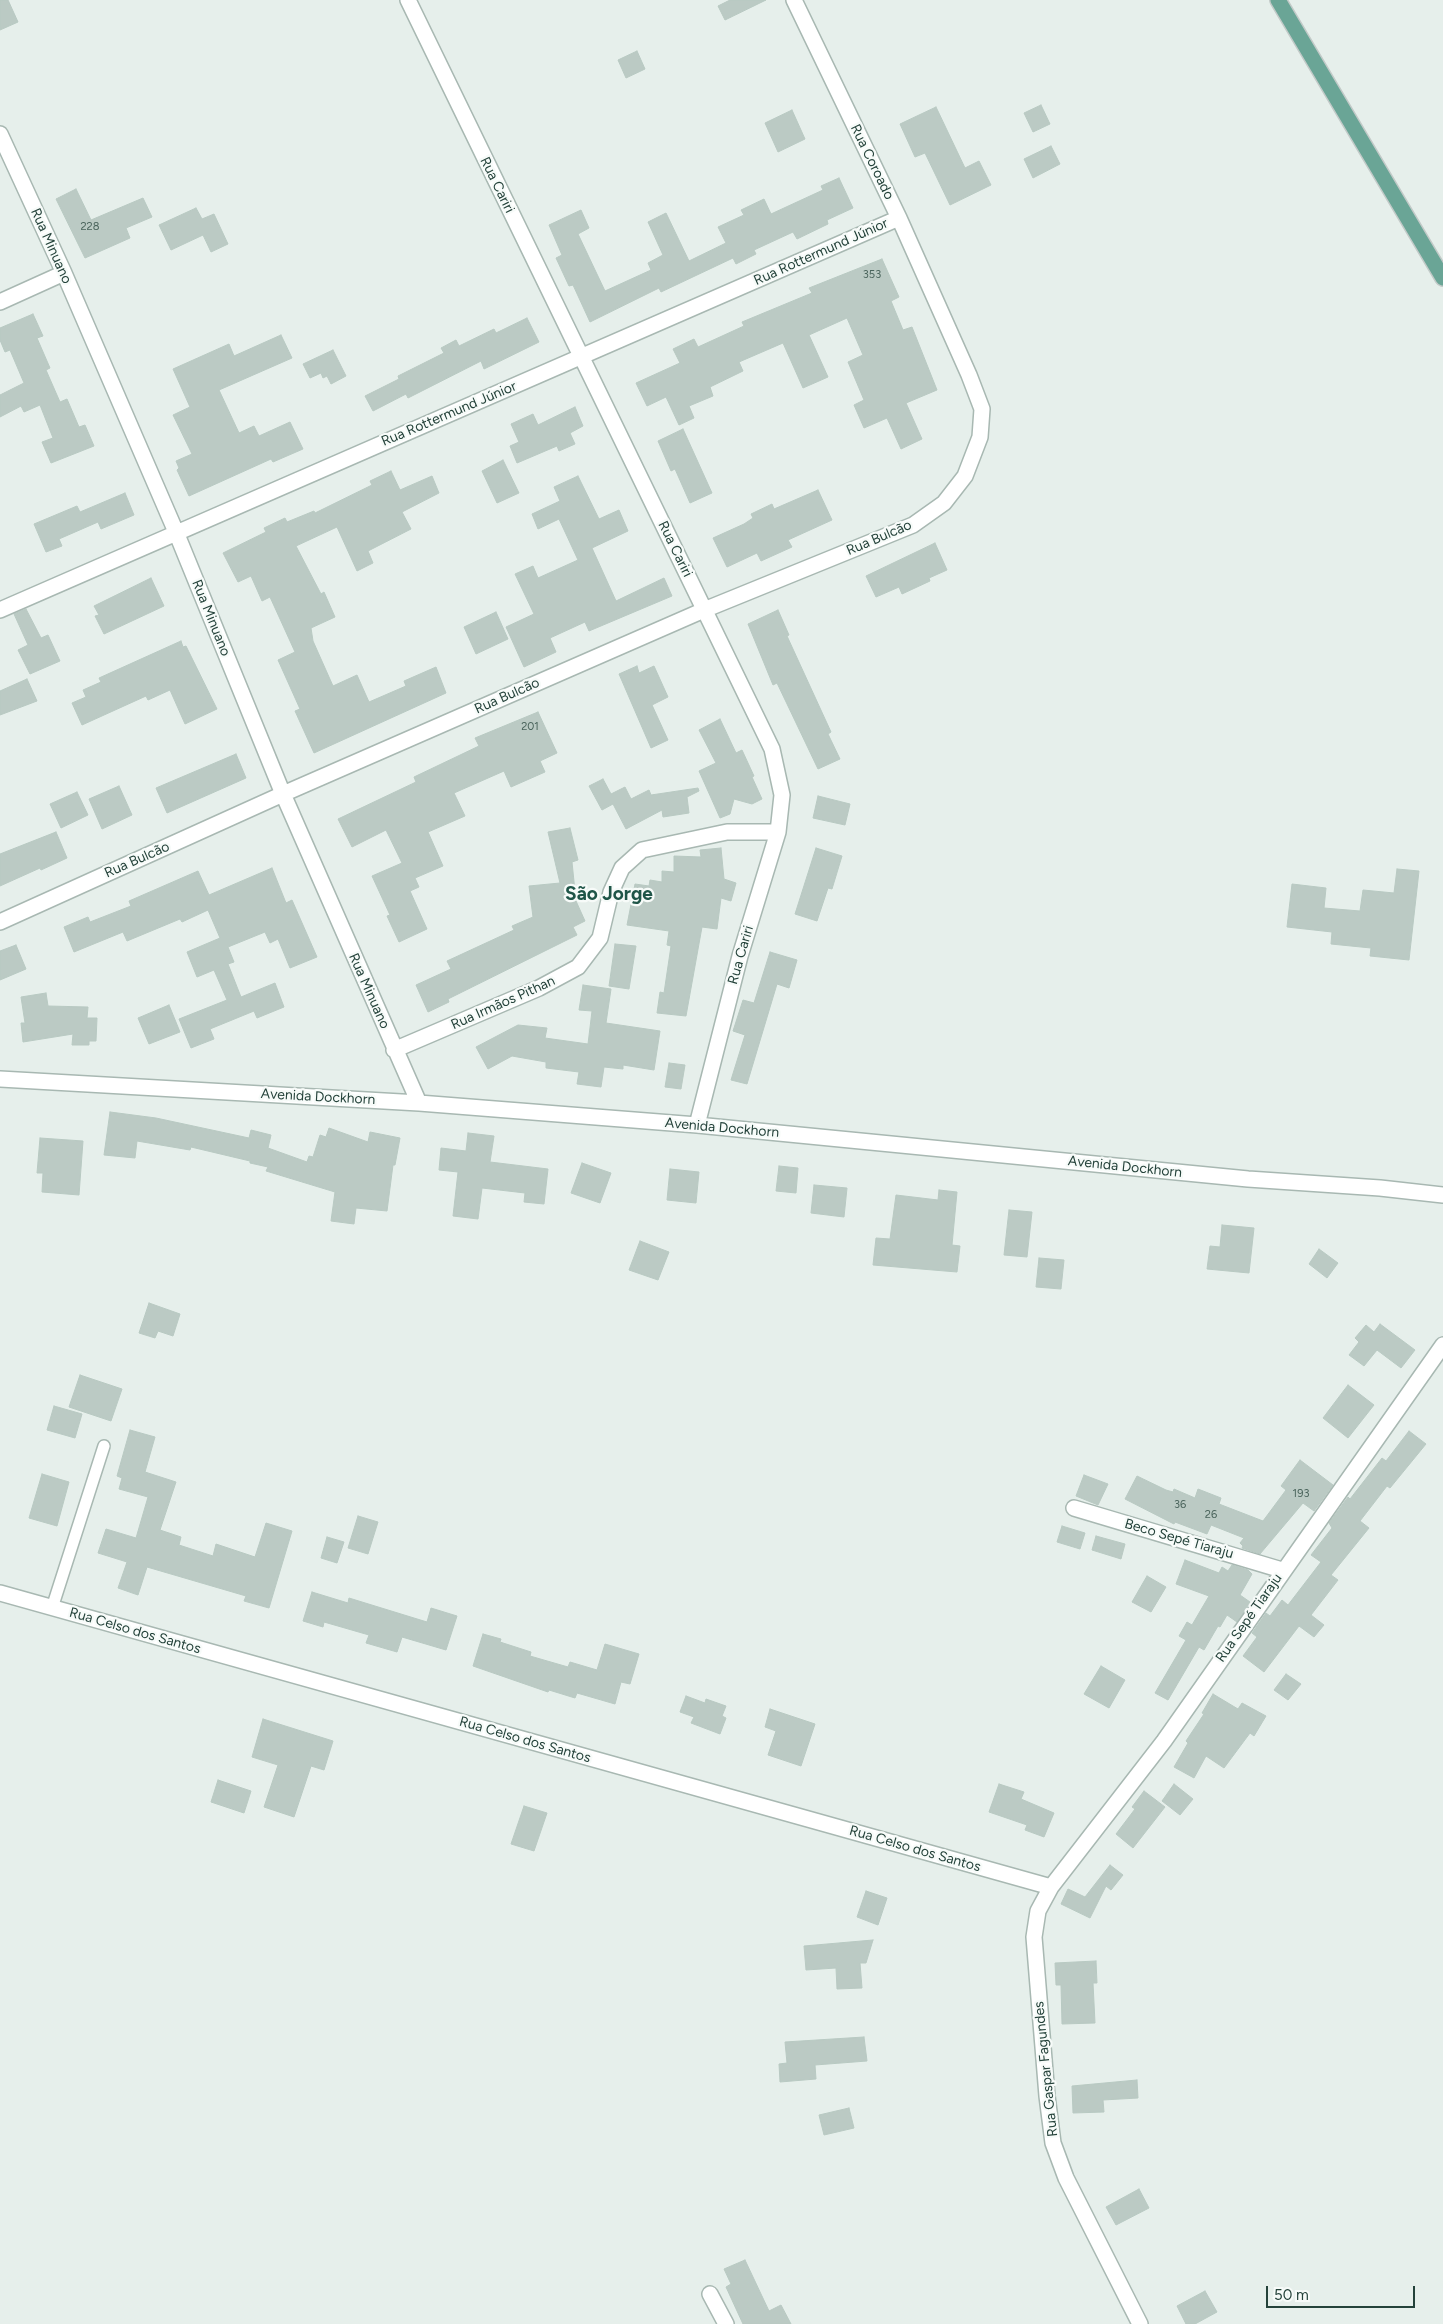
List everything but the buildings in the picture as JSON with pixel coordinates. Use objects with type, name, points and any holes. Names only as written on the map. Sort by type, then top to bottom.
[{"type":"main road","points":[[1278,0],[1443,278]]},
{"type":"street","name":"Rua Cariri","points":[[408,0],[772,749],[782,795],[778,832],[740,956],[697,1125]]},
{"type":"street","name":"Rua Coroado","points":[[794,0],[899,218],[969,375],[982,410],[980,437]]},
{"type":"street","name":"Rua Minuano","points":[[0,134],[64,273],[176,532],[283,794],[394,1050],[419,1103]]},
{"type":"street","name":"Rua Rottermund Júnior","points":[[0,610],[899,218]]},
{"type":"street","points":[[0,302],[64,273]]},
{"type":"street","name":"Rua Bulcão","points":[[0,922],[283,794],[704,610],[913,525],[944,503],[965,476],[980,437]]},
{"type":"street","name":"Rua Irmãos Pithan","points":[[394,1050],[540,988],[578,966],[600,938],[612,892],[622,868],[642,850],[727,832],[778,832]]},
{"type":"street","name":"Avenida Dockhorn","points":[[0,1077],[419,1103],[697,1125],[1248,1179],[1380,1188],[1443,1195]]},
{"type":"street","name":"Rua Sepé Tiaraju","points":[[1051,1887],[1164,1741],[1282,1570],[1443,1345]]},
{"type":"street","name":"Beco Sepé Tiaraju","points":[[1074,1508],[1282,1570]]},
{"type":"street","name":"Rua Celso dos Santos","points":[[0,1593],[1051,1887]]},
{"type":"street","name":"Rua Gaspar Fagundes","points":[[1051,1887],[1038,1911],[1034,1937],[1047,2096],[1053,2142],[1066,2178],[1140,2324]]},
{"type":"street","points":[[710,2294],[726,2324]]},
{"type":"lane","points":[[52,1608],[104,1446]]},
{"type":"district","name":"São Jorge","points":[[609,894]]}]
